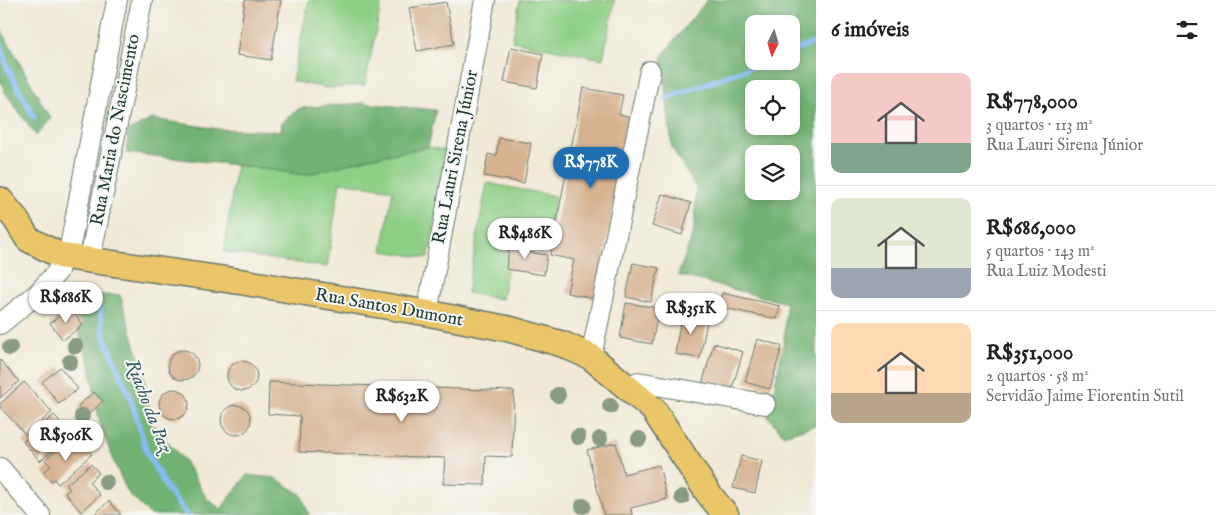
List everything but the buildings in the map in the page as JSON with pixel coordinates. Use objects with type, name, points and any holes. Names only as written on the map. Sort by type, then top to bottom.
[{"type":"main road","name":"Rua Santos Dumont","points":[[0,200],[15,218],[28,239],[73,257],[243,282],[427,314],[518,332],[562,344],[591,357],[653,409],[708,493],[726,515]]},
{"type":"street","name":"Rua Maria do Nascimento","points":[[73,257],[93,123],[116,0]]},
{"type":"street","name":"Rua Maria do Nascimento","points":[[73,257],[116,129],[142,0]]},
{"type":"street","name":"Rua Lauri Sirena Júnior","points":[[427,314],[485,0]]},
{"type":"street","points":[[111,29],[135,33]]},
{"type":"street","points":[[591,357],[650,70]]},
{"type":"street","points":[[93,123],[116,129]]},
{"type":"street","points":[[0,324],[37,294],[73,257]]},
{"type":"street","points":[[629,389],[638,382],[765,404]]},
{"type":"street","points":[[0,468],[40,515]]},
{"type":"green space","points":[[309,0],[382,0],[365,85],[327,88],[292,81]]},
{"type":"green space","points":[[520,0],[615,0],[603,59],[512,41]]},
{"type":"green space","points":[[707,0],[816,0],[816,425],[784,435],[768,417],[784,342],[786,303],[678,275],[694,230],[696,188],[672,148],[662,56]]},
{"type":"green space","points":[[0,27],[50,118],[36,136],[5,92],[0,80]]},
{"type":"green space","points":[[363,103],[436,110],[428,147],[370,158],[305,175],[236,165],[126,153],[128,131],[152,119],[219,129],[281,131],[282,122],[300,108]]},
{"type":"green space","points":[[428,147],[450,151],[428,258],[382,251],[393,190],[340,182],[327,267],[224,252],[236,165],[305,175],[370,158]]},
{"type":"green space","points":[[487,183],[555,196],[549,233],[515,227],[502,299],[467,293]]},
{"type":"green space","points":[[83,295],[120,295],[144,374],[151,423],[185,461],[207,499],[221,509],[247,475],[275,478],[301,494],[309,515],[150,515],[128,493],[112,458],[99,420],[90,366],[77,326]]},
{"type":"waterway","points":[[800,48],[816,42]]},
{"type":"waterway","name":"Riacho da Paz","points":[[0,43],[7,67],[34,117]]},
{"type":"waterway","points":[[667,98],[745,69]]},
{"type":"waterway","name":"Riacho da Paz","points":[[98,299],[104,335],[132,402],[147,453],[167,489],[187,515]]}]
